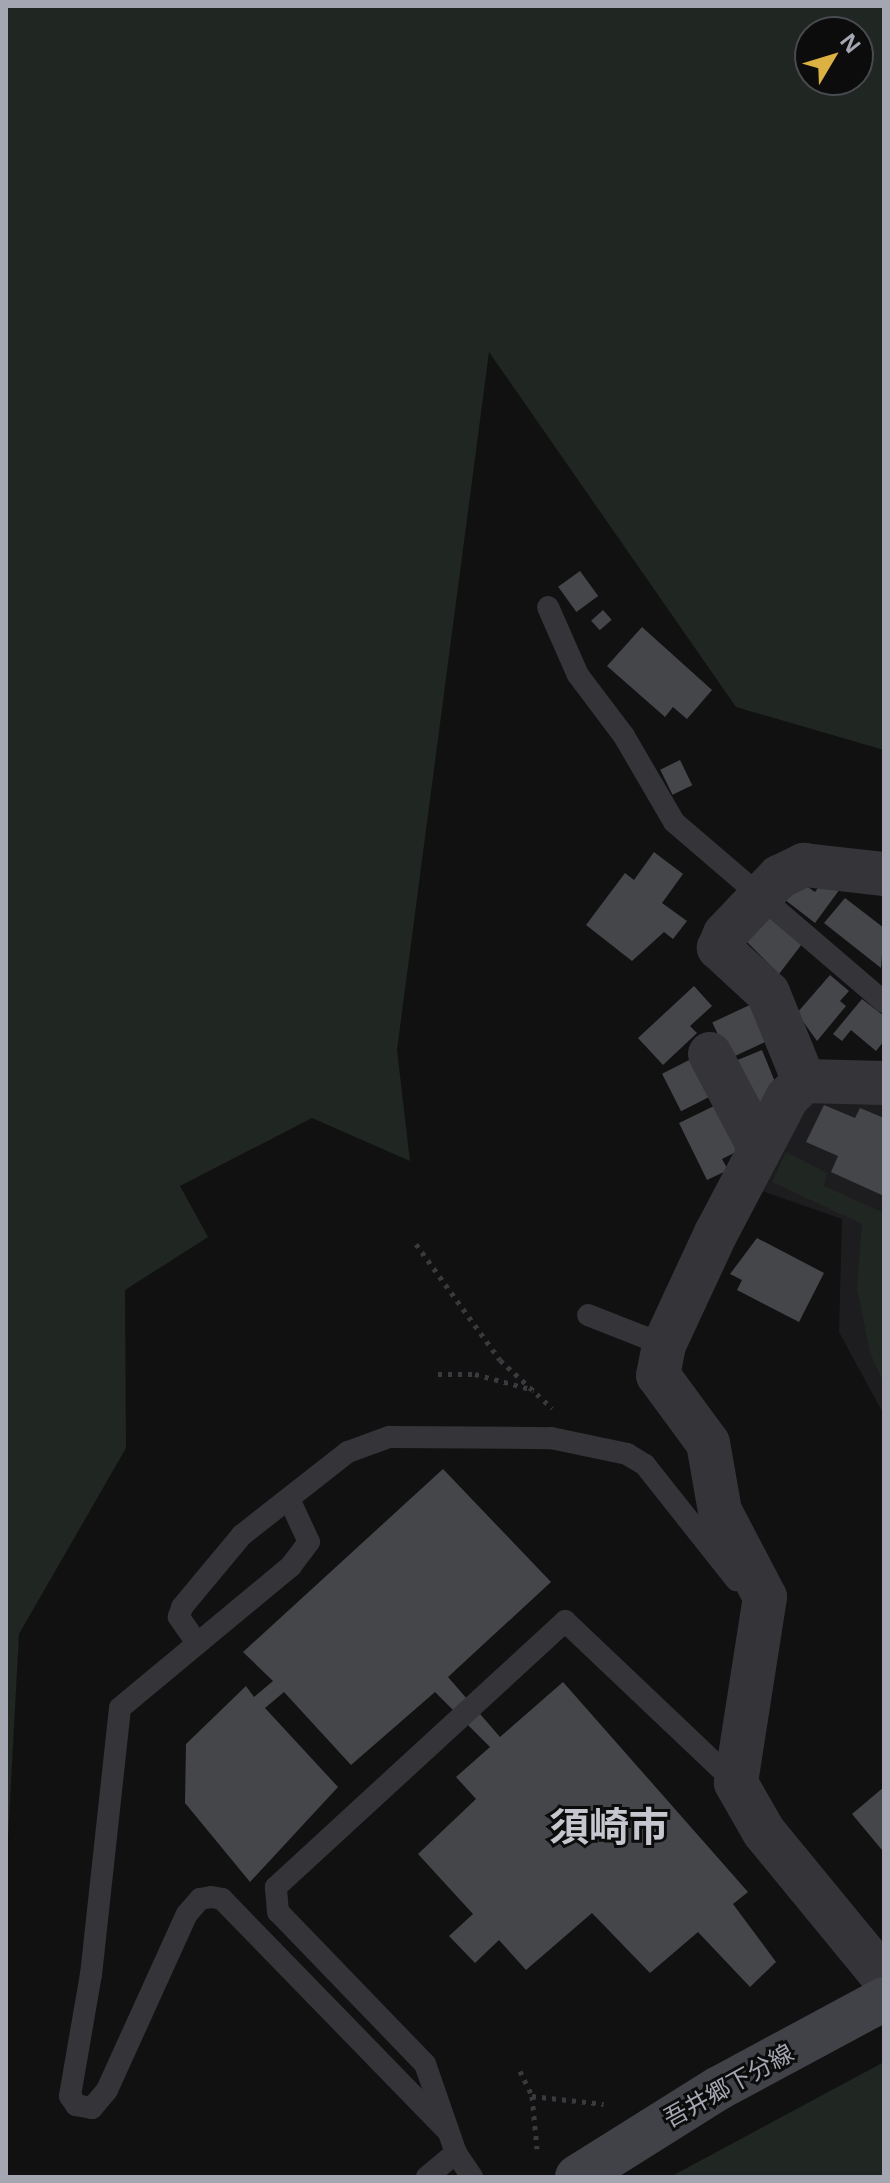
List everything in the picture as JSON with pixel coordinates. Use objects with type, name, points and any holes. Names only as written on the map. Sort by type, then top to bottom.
[{"type":"main road","name":"吾井郷下分線","points":[[577,2177],[674,2114],[884,1999]]},
{"type":"street","points":[[804,1081],[768,993],[719,948],[759,895],[804,865],[884,874]]},
{"type":"street","points":[[710,1054],[760,1149]]},
{"type":"street","points":[[884,1083],[804,1081],[787,1098],[664,1345],[658,1375],[708,1443],[720,1511],[765,1597],[766,1624],[736,1783],[764,1832],[884,1978]]},
{"type":"lane","points":[[548,607],[578,675],[624,736],[674,822],[884,1002]]},
{"type":"lane","points":[[588,1315],[664,1345]]},
{"type":"lane","points":[[197,1643],[179,1617],[182,1607],[242,1535],[348,1452],[389,1437],[551,1438],[627,1454],[645,1465],[766,1624]]},
{"type":"lane","points":[[289,1499],[309,1542],[291,1566],[120,1708],[91,1974],[70,2096],[76,2105],[92,2108],[107,2090],[187,1914],[200,1899],[211,1897],[222,1899],[447,2130]]},
{"type":"lane","points":[[472,2177],[456,2153],[425,2064],[278,1912],[276,1887],[565,1621],[736,1783]]},
{"type":"lane","points":[[427,2177],[456,2153]]},
{"type":"path","points":[[416,1244],[500,1360],[552,1404],[551,1438]]},
{"type":"path","points":[[438,1374],[475,1374],[516,1390],[535,1390]]},
{"type":"path","points":[[520,2071],[532,2096],[537,2149]]},
{"type":"path","points":[[532,2096],[604,2104]]},
{"type":"shaded area","points":[[6,6],[884,6],[884,750],[736,707],[489,352],[397,1050],[410,1161],[312,1118],[180,1186],[208,1237],[125,1290],[126,1448],[19,1634],[6,1875]]},
{"type":"shaded area","points":[[884,1093],[884,1415],[839,1332],[842,1219],[756,1189],[806,1096]]},
{"type":"shaded area","points":[[786,1152],[827,1173],[824,1186],[884,1213],[884,1384],[870,1353],[857,1288],[862,1224],[772,1182]]},
{"type":"shaded area","points":[[884,2062],[884,2177],[670,2177]]},
{"type":"building","points":[[580,571],[598,596],[576,612],[558,587]]},
{"type":"building","points":[[603,610],[612,620],[600,630],[591,621]]},
{"type":"building","points":[[642,627],[712,690],[687,719],[673,707],[665,717],[607,666]]},
{"type":"building","points":[[680,760],[692,785],[673,795],[660,770]]},
{"type":"building","points":[[654,852],[683,874],[662,903],[687,921],[673,939],[664,932],[632,961],[586,925],[625,873],[634,880]]},
{"type":"building","points":[[825,878],[840,889],[815,923],[784,899],[798,880],[815,892]]},
{"type":"building","points":[[845,898],[884,928],[881,968],[824,923]]},
{"type":"building","points":[[763,913],[802,944],[779,974],[743,938]]},
{"type":"building","points":[[830,975],[849,991],[840,1001],[846,1006],[817,1041],[797,1013]]},
{"type":"building","points":[[694,986],[712,1006],[690,1026],[697,1033],[663,1065],[638,1038]]},
{"type":"building","points":[[862,999],[884,1016],[884,1041],[876,1051],[851,1030],[842,1041],[833,1034]]},
{"type":"building","points":[[754,1003],[771,1039],[729,1059],[712,1022]]},
{"type":"building","points":[[762,1050],[775,1082],[755,1110],[735,1061]]},
{"type":"building","points":[[695,1057],[714,1094],[681,1111],[662,1074]]},
{"type":"building","points":[[716,1105],[738,1151],[722,1159],[728,1170],[707,1180],[679,1123]]},
{"type":"building","points":[[824,1105],[855,1118],[860,1108],[884,1118],[884,1196],[831,1172],[838,1156],[806,1142]]},
{"type":"building","points":[[757,1238],[824,1273],[799,1322],[737,1290],[742,1280],[730,1274]]},
{"type":"building","points":[[443,1469],[551,1582],[448,1677],[500,1737],[563,1682],[748,1892],[733,1904],[776,1962],[750,1987],[698,1932],[650,1973],[592,1913],[526,1970],[499,1940],[475,1963],[449,1936],[473,1914],[418,1854],[476,1799],[456,1777],[490,1747],[435,1692],[351,1765],[284,1692],[265,1708],[338,1787],[250,1882],[185,1803],[186,1744],[246,1686],[254,1697],[273,1681],[243,1652]]},
{"type":"building","points":[[884,1787],[884,1849],[882,1850],[852,1814]]},
{"type":"district","name":"須崎市","points":[[609,1826]]}]
